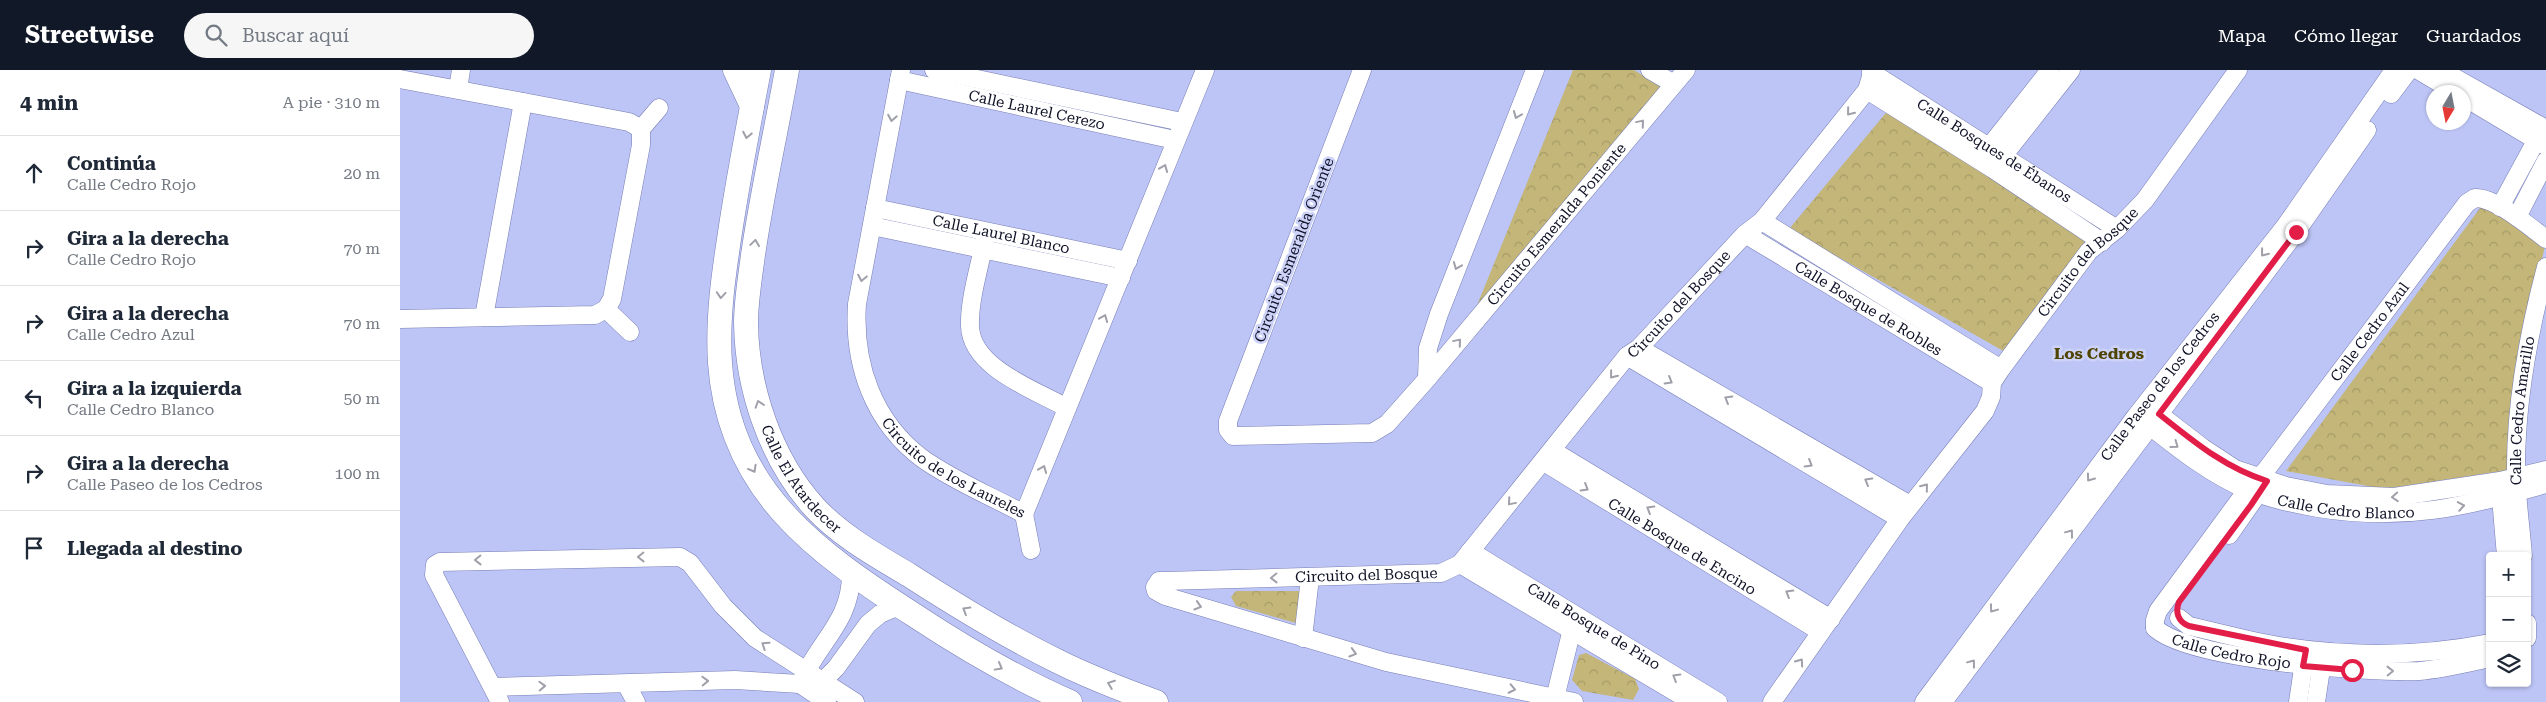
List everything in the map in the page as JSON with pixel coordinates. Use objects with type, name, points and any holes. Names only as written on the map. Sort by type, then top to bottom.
[{"type":"street","points":[[458,89],[461,70]]},
{"type":"street","points":[[735,70],[752,106]]},
{"type":"street","name":"Calle El Atardecer","points":[[759,70],[722,287],[718,333],[723,390],[730,418],[742,449],[774,504],[807,539],[851,574],[899,606],[999,667],[1070,702]]},
{"type":"street","name":"Calle El Atardecer","points":[[787,70],[756,230],[746,322],[752,384],[767,429],[796,483],[816,509],[868,550],[968,612],[1057,661],[1156,702]]},
{"type":"street","name":"Calle Laurel Cerezo","points":[[934,70],[1182,122]]},
{"type":"street","name":"Circuito de los Laureles","points":[[900,75],[857,304],[856,336],[861,369],[876,405],[897,434],[923,459],[1024,514],[1128,261],[1182,122],[1205,70]]},
{"type":"street","name":"Circuito Esmeralda Oriente","points":[[1362,70],[1228,421],[1228,430],[1233,436],[1378,431]]},
{"type":"street","points":[[1427,379],[1428,348],[1439,314],[1535,70]]},
{"type":"street","points":[[1650,70],[1674,84]]},
{"type":"street","name":"Circuito Esmeralda Poniente","points":[[1378,431],[1387,424],[1427,379],[1686,70]]},
{"type":"street","points":[[1991,158],[2050,70]]},
{"type":"street","points":[[1991,158],[2071,70]]},
{"type":"street","name":"Circuito del Bosque","points":[[1772,702],[1905,512],[1985,411],[1991,397],[1996,376],[2089,251],[2117,229],[2145,200],[2238,70]]},
{"type":"street","name":"Calle Paseo de los Cedros","points":[[2291,229],[2394,70]]},
{"type":"street","name":"Calle Paseo de los Cedros","points":[[1942,702],[2034,568],[2409,70]]},
{"type":"street","points":[[2418,70],[2443,85]]},
{"type":"street","points":[[2441,70],[2544,133]]},
{"type":"street","name":"Calle Bosques de Ébanos","points":[[1872,71],[2102,242]]},
{"type":"street","name":"Circuito del Bosque","points":[[1574,702],[1386,662],[1166,596],[1156,591],[1154,587],[1159,581],[1165,580],[1310,578],[1441,573],[1465,558],[1633,352],[1744,234],[1762,221],[1867,90],[1872,71]]},
{"type":"street","name":"Calle Laurel Cerezo","points":[[900,75],[1040,110],[1176,140]]},
{"type":"street","points":[[400,79],[629,122],[640,129]]},
{"type":"street","name":"Calle Bosques de Ébanos","points":[[1867,90],[2117,229]]},
{"type":"street","points":[[1040,110],[1043,93]]},
{"type":"street","points":[[2471,100],[2544,133]]},
{"type":"street","points":[[484,317],[523,102]]},
{"type":"street","points":[[400,319],[595,315],[606,309],[612,299],[641,145],[640,129],[659,108]]},
{"type":"street","points":[[2544,133],[2500,207],[2546,239]]},
{"type":"street","points":[[2517,218],[2546,161]]},
{"type":"street","name":"Calle Cedro Azul","points":[[2155,628],[2158,611],[2259,482],[2467,203],[2475,198],[2500,207]]},
{"type":"street","name":"Calle Laurel Blanco","points":[[875,208],[1128,261]]},
{"type":"street","name":"Calle Bosque de Robles","points":[[1762,221],[1883,308]]},
{"type":"street","name":"Calle Laurel Blanco","points":[[872,226],[1120,278]]},
{"type":"street","points":[[987,231],[969,324],[974,346],[981,356],[994,367],[1068,408]]},
{"type":"street","name":"Calle Bosque de Robles","points":[[1744,234],[1883,308],[1996,376]]},
{"type":"street","name":"Calle Cedro Amarillo","points":[[2506,552],[2509,487],[2521,390],[2535,309],[2546,267]]},
{"type":"street","points":[[606,309],[630,332]]},
{"type":"street","points":[[1633,352],[1905,512]]},
{"type":"street","name":"Calle Cedro Blanco","points":[[2148,415],[2203,464],[2259,482],[2282,501],[2347,504],[2388,514],[2426,512],[2509,487],[2546,470]]},
{"type":"street","name":"Calle Bosque de Encino","points":[[1549,456],[1826,625]]},
{"type":"street","name":"Calle Cedro Azul","points":[[2179,618],[2177,609],[2179,602],[2259,482]]},
{"type":"street","name":"Calle Cedro Blanco","points":[[2347,504],[2423,494],[2546,484]]},
{"type":"street","name":"Calle Cedro Amarillo","points":[[2509,487],[2522,552]]},
{"type":"street","points":[[2423,494],[2426,512]]},
{"type":"street","points":[[1024,514],[1031,550]]},
{"type":"street","points":[[803,677],[840,621],[851,590],[851,574],[868,550]]},
{"type":"street","points":[[827,702],[803,677],[755,638],[723,606],[690,563],[680,557],[440,562],[435,565],[434,575],[497,695],[626,684],[803,677],[823,680],[855,702]]},
{"type":"street","name":"Calle Bosque de Pino","points":[[1465,558],[1574,623],[1718,702]]},
{"type":"street","name":"Calle Paseo de los Cedros","points":[[1924,702],[2034,568]]},
{"type":"street","points":[[1303,638],[1310,578]]},
{"type":"street","points":[[823,680],[836,668],[868,624],[880,614],[899,606]]},
{"type":"street","points":[[2155,628],[2179,618]]},
{"type":"street","name":"Calle Cedro Rojo","points":[[2179,618],[2189,626],[2352,670],[2420,671],[2486,659]]},
{"type":"street","points":[[1555,698],[1574,623]]},
{"type":"street","name":"Calle Bosque de Pino","points":[[1574,623],[1692,702]]},
{"type":"street","name":"Calle Cedro Rojo","points":[[2155,628],[2174,638],[2206,648],[2313,658],[2450,650],[2486,644]]},
{"type":"street","points":[[2298,702],[2313,658]]},
{"type":"street","points":[[2313,658],[2316,702]]},
{"type":"street","points":[[626,684],[636,702]]},
{"type":"green space","points":[[1573,70],[1634,70],[1672,93],[1460,347]]},
{"type":"green space","points":[[1890,108],[2096,237],[2012,356],[1789,229]]},
{"type":"green space","points":[[2483,204],[2545,246],[2520,360],[2509,470],[2384,489],[2286,471]]},
{"type":"green space","points":[[1236,591],[1302,591],[1296,623],[1236,606],[1231,597]]},
{"type":"green space","points":[[1586,653],[1635,679],[1639,689],[1633,700],[1582,691],[1572,680],[1579,655]]},
{"type":"district","name":"Los Cedros","points":[[2099,353]]},
{"type":"route","points":[[2296,232],[2159,414],[2217,458],[2235,469],[2267,481],[2179,602],[2177,609],[2179,618],[2184,624],[2189,626],[2283,647],[2306,650],[2303,666],[2352,670]]}]
